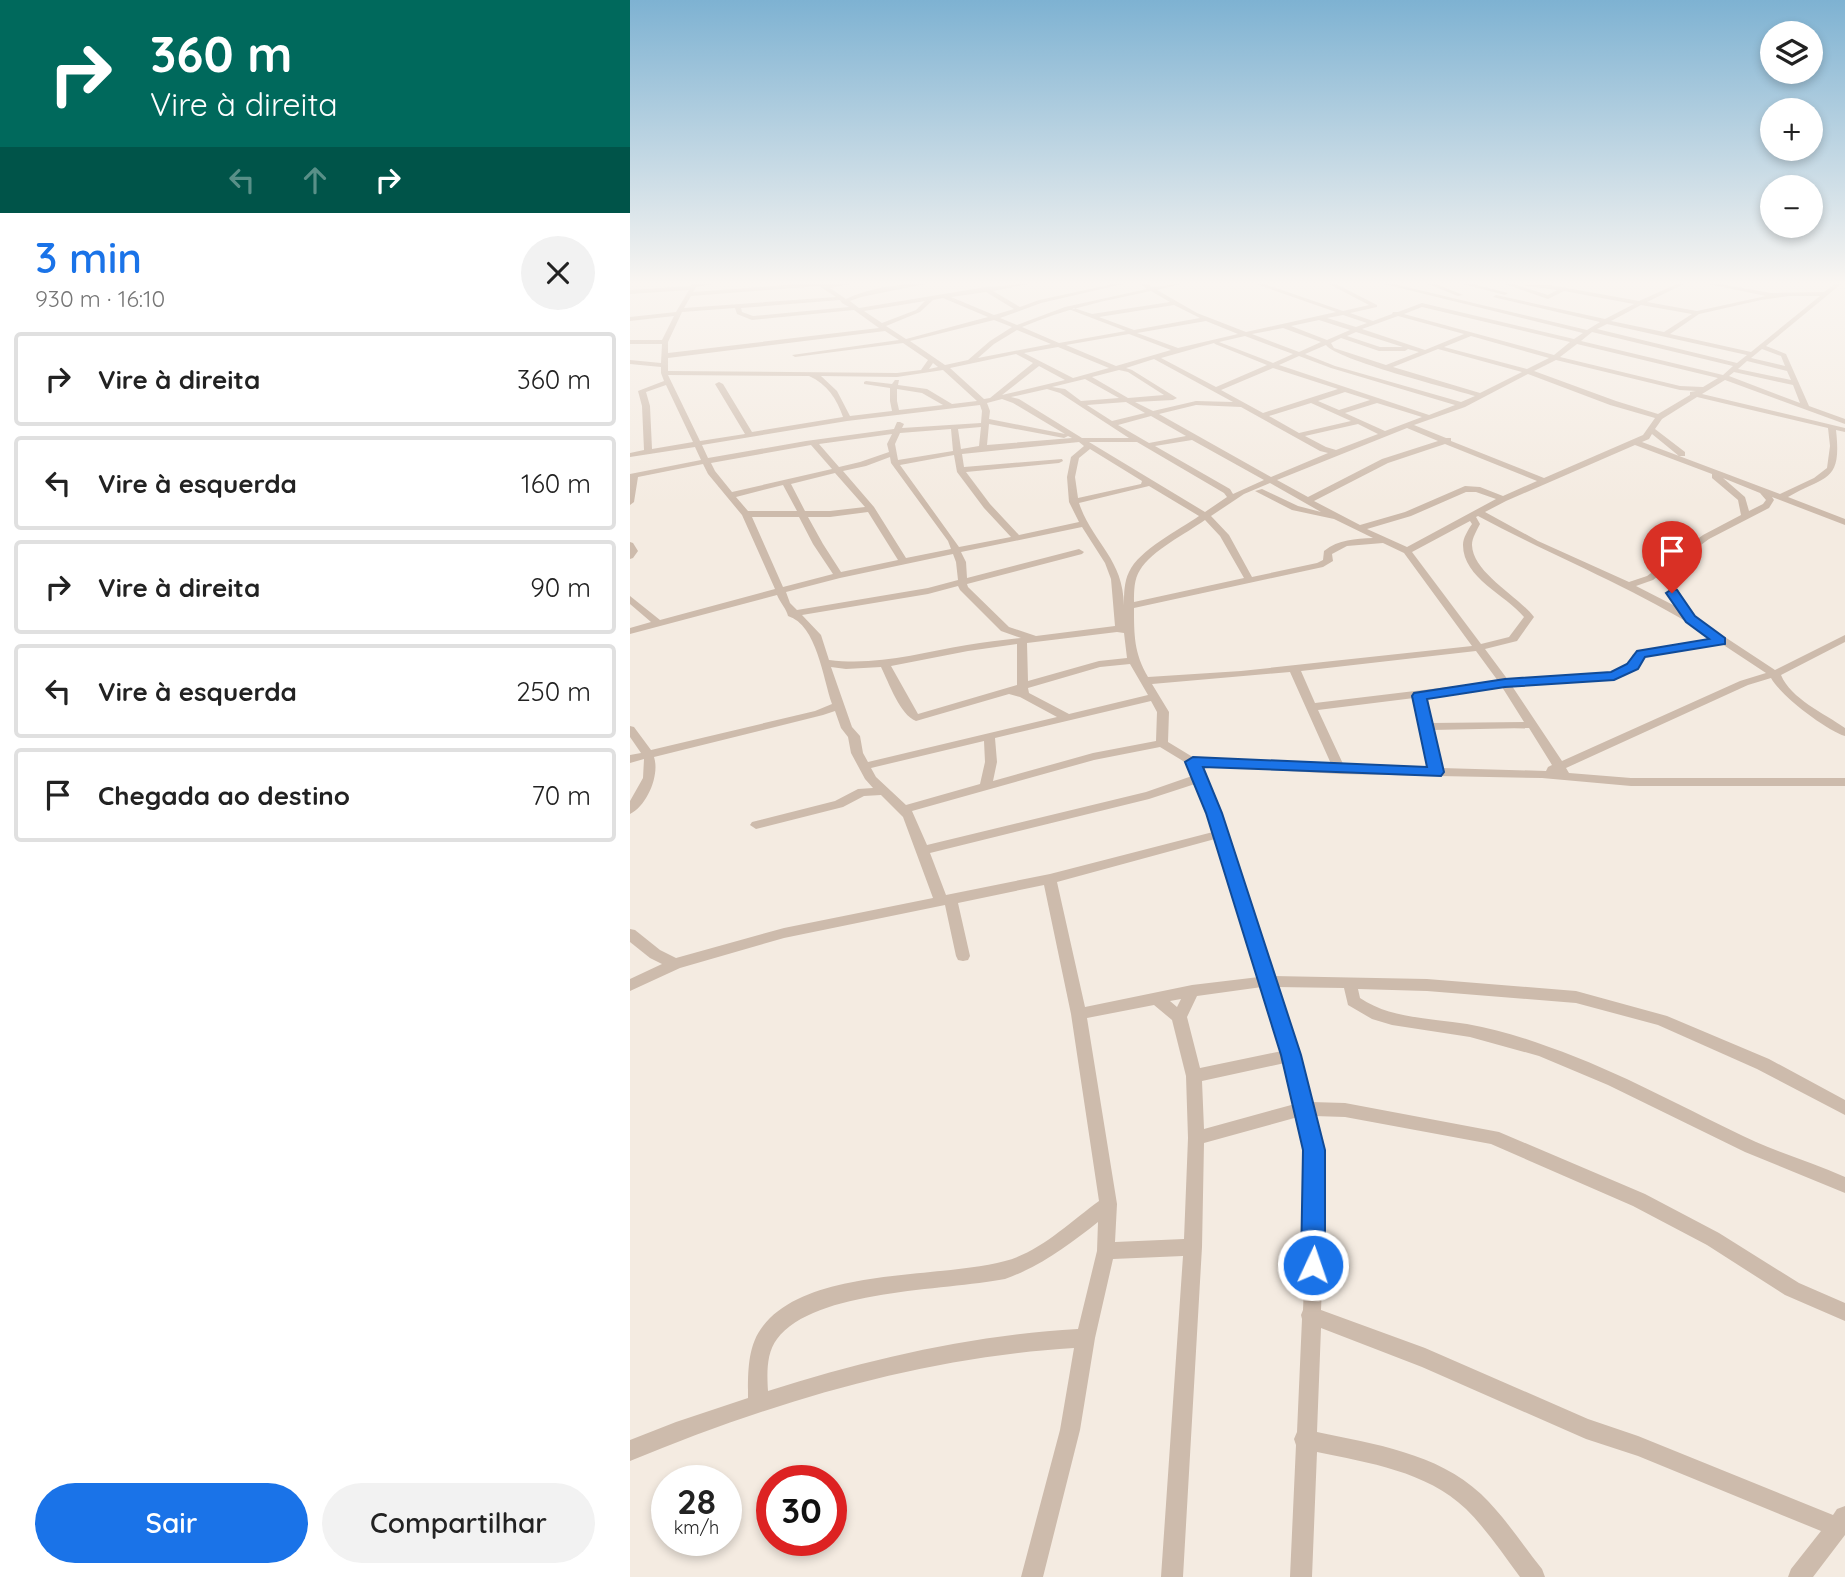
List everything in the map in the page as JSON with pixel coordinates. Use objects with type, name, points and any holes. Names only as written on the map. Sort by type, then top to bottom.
[{"type":"street","points":[[665,358],[664,369],[668,382],[711,472],[746,514],[792,614],[816,635],[839,705],[871,779],[905,809],[946,900],[963,956]]},
{"type":"street","points":[[926,358],[946,367],[983,402],[984,448]]},
{"type":"street","points":[[971,361],[975,358]]},
{"type":"street","points":[[632,362],[664,369],[860,376],[866,382],[896,381],[914,374],[988,358]]},
{"type":"street","points":[[1028,358],[1073,381]]},
{"type":"street","points":[[1083,358],[1103,368],[1172,366]]},
{"type":"street","points":[[1131,367],[1154,358]]},
{"type":"street","points":[[1156,358],[1217,387],[1242,405],[1325,452]]},
{"type":"street","points":[[1258,358],[1328,385],[1431,418]]},
{"type":"street","points":[[1217,387],[1288,358]]},
{"type":"street","points":[[1314,358],[1361,376],[1462,405]]},
{"type":"street","points":[[1357,358],[1480,395]]},
{"type":"street","points":[[1328,385],[1411,358]]},
{"type":"street","points":[[1477,358],[1530,372],[1659,417]]},
{"type":"street","points":[[1124,628],[1135,571],[1145,557],[1233,493],[1325,452],[1336,452],[1462,405],[1555,358]]},
{"type":"street","points":[[1558,358],[1680,388],[1705,390]]},
{"type":"street","points":[[1643,358],[1724,377],[1845,422]]},
{"type":"street","points":[[1697,358],[1794,383]]},
{"type":"street","points":[[1406,551],[1503,499],[1635,442],[1652,431],[1659,417],[1705,390],[1748,358]]},
{"type":"street","points":[[1751,358],[1789,369]]},
{"type":"street","points":[[1785,358],[1806,408]]},
{"type":"street","points":[[923,372],[931,361]]},
{"type":"street","points":[[1590,367],[1598,362]]},
{"type":"street","points":[[993,400],[993,397],[1038,363]]},
{"type":"street","points":[[1131,367],[1186,405]]},
{"type":"street","points":[[630,455],[899,410],[1019,397],[1043,388],[1061,388],[1103,368]]},
{"type":"street","points":[[810,374],[822,379],[831,389],[845,409],[847,419]]},
{"type":"street","points":[[1086,377],[1342,520],[1406,551],[1505,683],[1563,772]]},
{"type":"street","points":[[896,381],[924,391],[951,406]]},
{"type":"street","points":[[896,381],[899,410],[894,459],[943,526],[958,552],[961,579],[968,596],[1005,629],[1035,639]]},
{"type":"street","points":[[648,452],[646,406],[642,391],[668,382]]},
{"type":"street","points":[[719,384],[749,434]]},
{"type":"street","points":[[1061,388],[1111,424],[1233,493],[1259,491],[1311,501],[1385,461],[1448,440]]},
{"type":"street","points":[[1680,388],[1696,395],[1845,430]]},
{"type":"street","points":[[1262,416],[1344,390]]},
{"type":"street","points":[[1019,397],[1069,436]]},
{"type":"street","points":[[1081,403],[1171,397]]},
{"type":"street","points":[[1313,401],[1385,434]]},
{"type":"street","points":[[1340,412],[1376,401]]},
{"type":"street","points":[[1111,424],[1186,405],[1242,405]]},
{"type":"street","points":[[1299,435],[1359,422]]},
{"type":"street","points":[[954,425],[960,470],[986,506],[1017,538]]},
{"type":"street","points":[[630,502],[632,476],[708,461],[897,430],[954,425],[1019,429],[1069,436],[1079,440],[1204,512],[1224,535],[1249,579]]},
{"type":"street","points":[[1019,429],[1055,425]]},
{"type":"street","points":[[1409,426],[1542,481]]},
{"type":"street","points":[[1780,498],[1802,483],[1832,471],[1835,465],[1832,427]]},
{"type":"street","points":[[1652,431],[1742,499],[1746,516]]},
{"type":"street","points":[[1060,442],[1069,436]]},
{"type":"street","points":[[1149,446],[1194,437]]},
{"type":"street","points":[[729,492],[894,459],[906,460],[984,448],[1079,440],[1138,440]]},
{"type":"street","points":[[813,442],[871,509],[904,563]]},
{"type":"street","points":[[1635,442],[1845,522]]},
{"type":"street","points":[[1044,444],[1072,473]]},
{"type":"street","points":[[1089,446],[1075,457],[1070,493],[1082,524],[1108,558],[1117,581],[1124,628],[1133,661],[1165,720],[1161,743]]},
{"type":"street","points":[[960,470],[1059,461]]},
{"type":"street","points":[[1073,502],[1134,491],[1145,486],[1147,480]]},
{"type":"street","points":[[785,481],[802,515],[839,575]]},
{"type":"street","points":[[1359,528],[1408,514],[1465,489],[1503,499]]},
{"type":"street","points":[[1259,491],[1296,508],[1342,520]]},
{"type":"street","points":[[1628,585],[1650,578],[1706,537],[1769,503],[1764,492]]},
{"type":"street","points":[[746,514],[802,515],[871,509]]},
{"type":"street","points":[[1475,514],[1628,585],[1691,619],[1775,674],[1775,679],[1790,694],[1845,733]]},
{"type":"street","points":[[1143,681],[1478,648],[1513,639],[1529,617],[1519,604],[1489,582],[1471,561],[1467,542],[1476,524],[1475,514]]},
{"type":"street","points":[[630,631],[839,575],[1082,524]]},
{"type":"street","points":[[1128,606],[1325,564],[1330,550],[1349,541],[1383,540]]},
{"type":"street","points":[[1419,567],[1423,542]]},
{"type":"street","points":[[630,545],[633,551],[630,556]]},
{"type":"street","points":[[792,614],[961,579],[975,580],[1079,552]]},
{"type":"street","points":[[1677,559],[1671,586],[1691,619]]},
{"type":"street","points":[[1649,598],[1650,578]]},
{"type":"street","points":[[630,599],[658,623]]},
{"type":"street","points":[[828,667],[884,662],[989,645],[1124,628]]},
{"type":"street","points":[[989,645],[1005,629]]},
{"type":"street","points":[[1312,707],[1419,696],[1505,683],[1614,676],[1633,666],[1637,656],[1642,654],[1721,641]]},
{"type":"street","points":[[1022,642],[1023,691],[1049,717]]},
{"type":"street","points":[[1563,772],[1744,682],[1775,674],[1840,642],[1845,656]]},
{"type":"street","points":[[884,662],[910,713],[916,718],[1010,691],[1023,691],[1099,664],[1133,661]]},
{"type":"street","points":[[1744,682],[1757,662]]},
{"type":"street","points":[[1294,668],[1340,769]]},
{"type":"street","points":[[1419,696],[1436,772]]},
{"type":"street","points":[[865,766],[989,737],[1049,717],[1069,719],[1154,697]]},
{"type":"street","points":[[630,759],[819,713],[839,705]]},
{"type":"street","points":[[1425,727],[1532,725]]},
{"type":"street","points":[[630,729],[650,754],[650,782],[630,810]]},
{"type":"street","points":[[986,787],[991,762],[989,737]]},
{"type":"street","points":[[905,809],[1093,757],[1161,743],[1193,762],[1436,772],[1563,772],[1632,782],[1845,782]]},
{"type":"street","points":[[1193,762],[1220,834],[1268,981],[1291,1055],[1314,1150],[1301,1577]]},
{"type":"street","points":[[924,850],[1149,795],[1199,778]]},
{"type":"street","points":[[862,792],[871,779]]},
{"type":"street","points":[[756,825],[839,804],[862,792],[884,792]]},
{"type":"street","points":[[637,981],[675,964],[784,933],[1050,879],[1220,834]]},
{"type":"street","points":[[1032,1577],[1070,1430],[1085,1338],[1105,1251],[1108,1204],[1079,1014],[1050,879]]},
{"type":"street","points":[[630,934],[655,954],[675,964]]},
{"type":"street","points":[[637,981],[655,954]]},
{"type":"street","points":[[1079,1014],[1192,991],[1268,981],[1499,990],[1602,1002],[1662,1020],[1720,1044],[1845,1108]]},
{"type":"street","points":[[1350,983],[1353,1001],[1380,1018],[1472,1031],[1541,1051],[1622,1081],[1749,1146],[1845,1185]]},
{"type":"street","points":[[1179,1017],[1192,991]]},
{"type":"street","points":[[1157,999],[1179,1017],[1194,1076],[1196,1138],[1193,1247],[1172,1577]]},
{"type":"street","points":[[1194,1076],[1291,1055]]},
{"type":"street","points":[[1196,1138],[1302,1109],[1345,1110],[1493,1137],[1640,1200],[1713,1239],[1792,1289],[1845,1312]]},
{"type":"street","points":[[758,1404],[758,1364],[762,1348],[770,1332],[786,1317],[804,1306],[875,1288],[1014,1267],[1108,1204]]},
{"type":"street","points":[[1105,1251],[1193,1247]]},
{"type":"street","points":[[1310,1315],[1425,1358],[1586,1429],[1840,1521],[1799,1577]]},
{"type":"street","points":[[630,1451],[665,1435],[758,1404],[906,1361],[1038,1339],[1085,1338]]},
{"type":"street","points":[[1304,1439],[1369,1454],[1435,1475],[1462,1492],[1534,1577]]},
{"type":"route","points":[[1313,1265],[1316,1214],[1314,1150],[1291,1055],[1214,813],[1193,762],[1436,772],[1419,696],[1505,683],[1614,676],[1627,671],[1633,666],[1637,656],[1642,654],[1721,641],[1691,619],[1672,593]]}]
